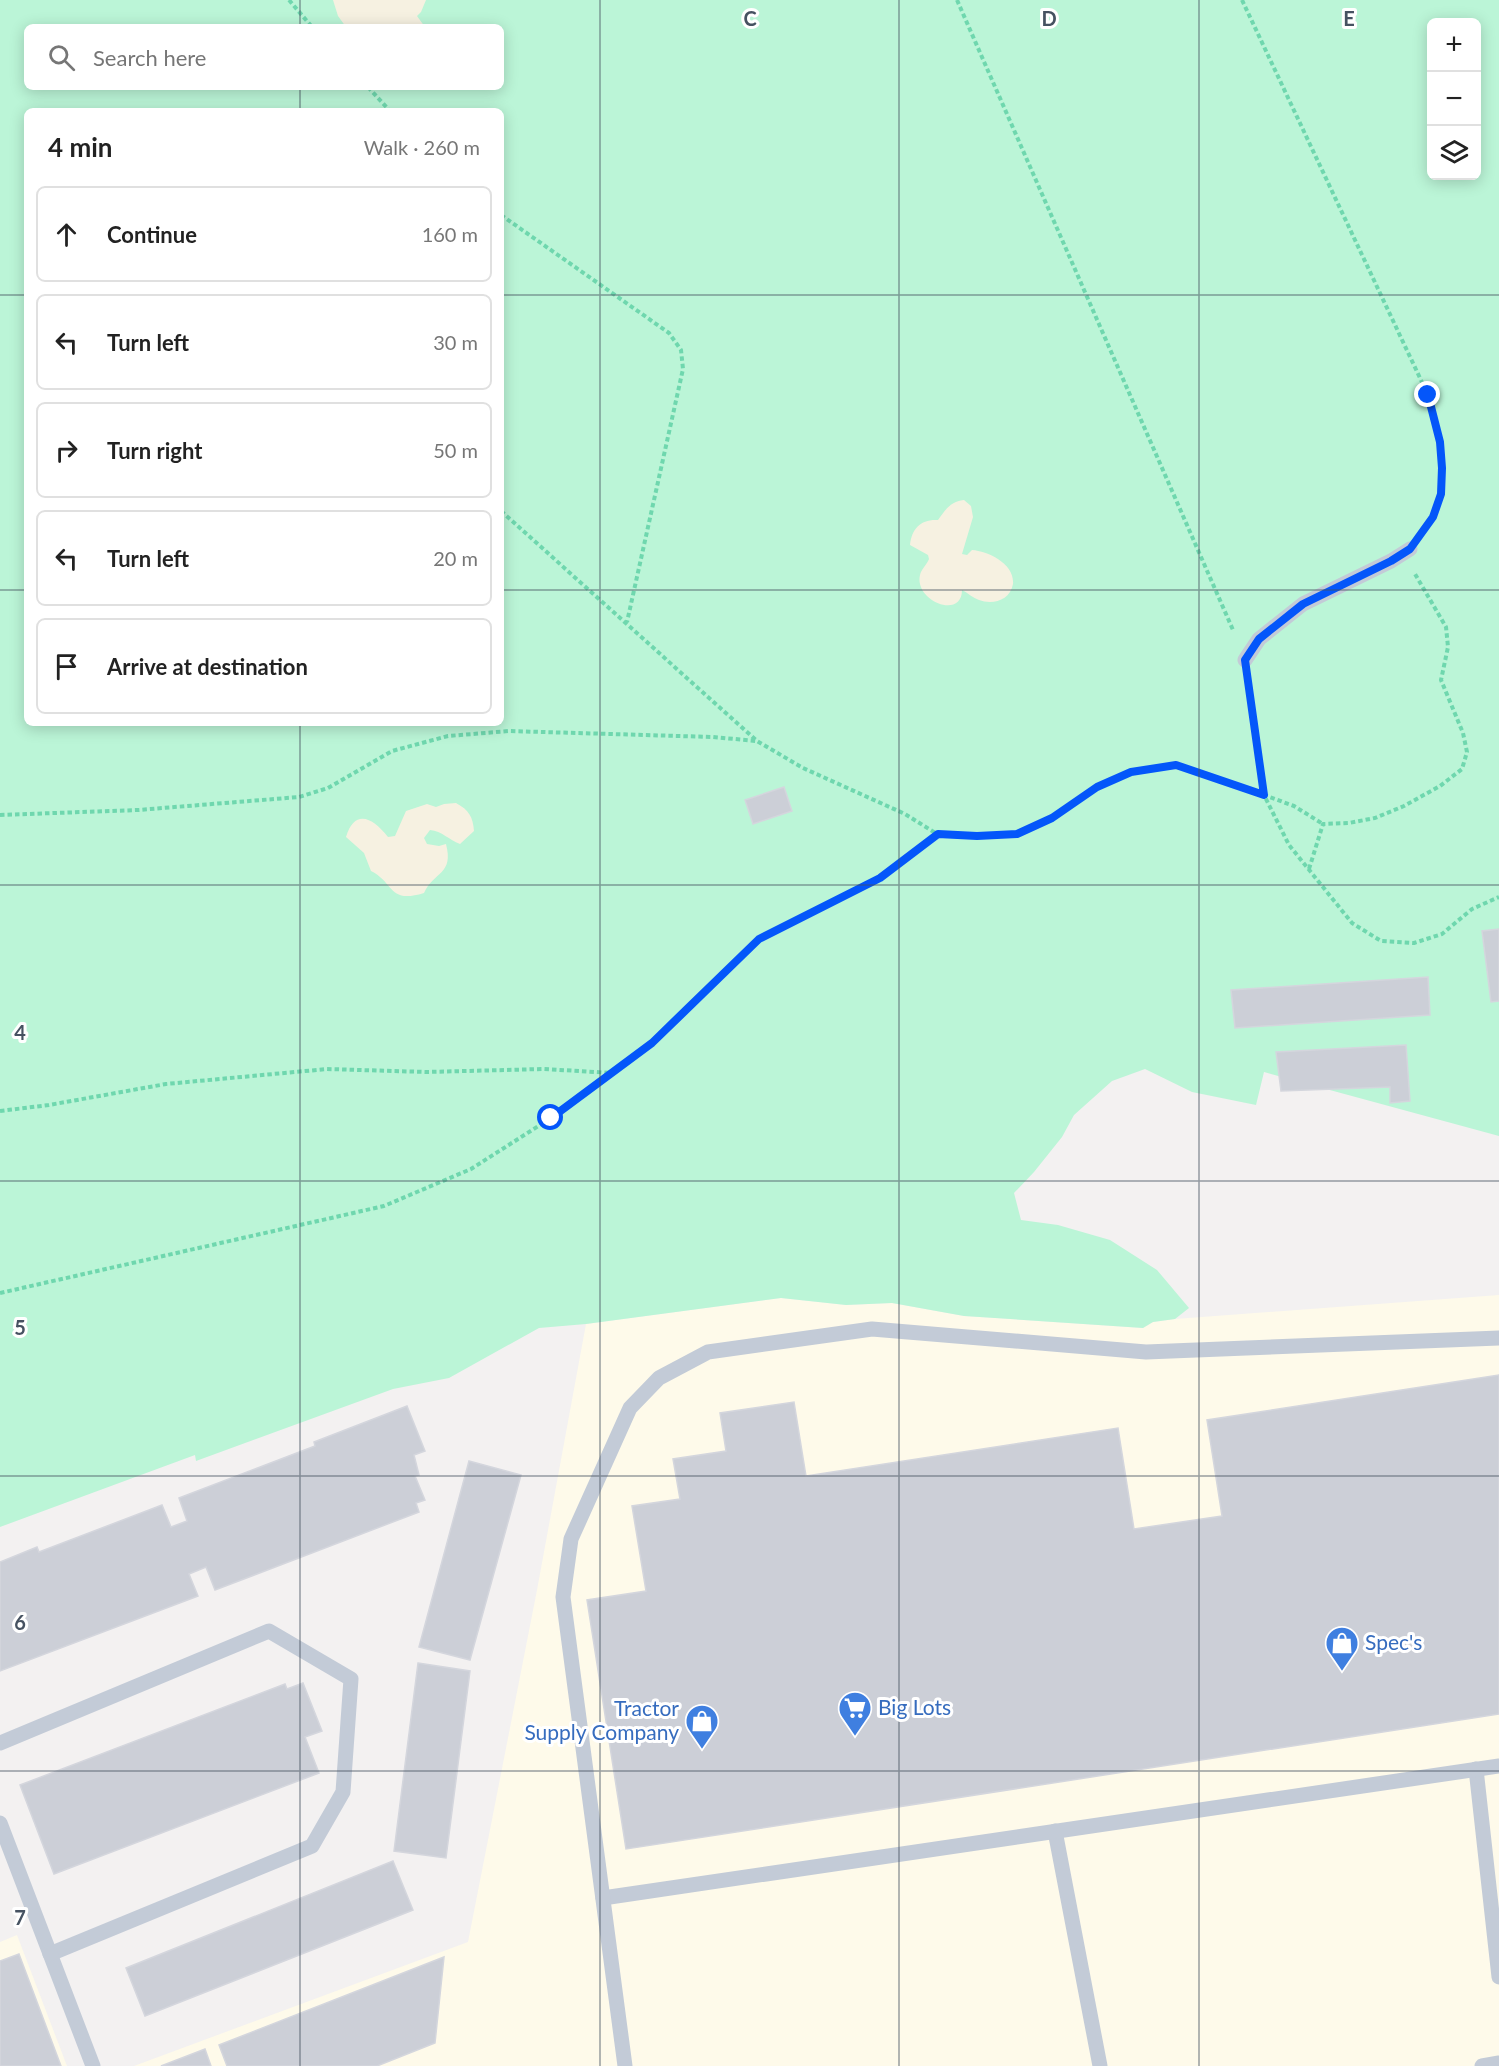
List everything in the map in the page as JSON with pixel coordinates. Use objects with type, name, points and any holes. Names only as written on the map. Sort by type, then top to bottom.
[{"type":"lane","points":[[1245,660],[1259,639],[1303,604],[1391,561],[1410,549]]},
{"type":"lane","points":[[626,2066],[563,1597],[571,1539],[630,1408],[660,1378],[708,1352],[872,1329],[1146,1352],[1499,1338]]},
{"type":"lane","points":[[0,1743],[269,1630],[351,1679],[343,1792],[312,1846],[50,1954]]},
{"type":"lane","points":[[603,1898],[1499,1766]]},
{"type":"lane","points":[[1476,1769],[1499,1977]]},
{"type":"lane","points":[[0,1823],[93,2066]]},
{"type":"lane","points":[[1056,1832],[1100,2066]]},
{"type":"lane","points":[[1482,2066],[1499,2063]]},
{"type":"path","points":[[289,0],[309,24]]},
{"type":"path","points":[[957,0],[1245,660],[1264,795],[1289,845],[1352,923],[1381,941],[1414,943],[1442,934],[1472,909],[1499,897]]},
{"type":"path","points":[[504,514],[757,741],[803,768],[905,814],[938,834],[977,836],[1017,834],[1052,818],[1097,787],[1131,772],[1176,765],[1294,806],[1323,824],[1349,823],[1375,818],[1404,806],[1440,786],[1462,769],[1467,752],[1463,733],[1441,680],[1448,646],[1446,627],[1410,566],[1410,549],[1433,517],[1441,494],[1440,442],[1428,395],[1242,0]]},
{"type":"path","points":[[371,90],[387,108]]},
{"type":"path","points":[[504,217],[669,333],[681,350],[683,369],[627,623]]},
{"type":"path","points":[[0,815],[138,810],[299,797],[328,788],[392,751],[448,736],[509,731],[713,736],[757,741]]},
{"type":"path","points":[[1309,870],[1323,824]]},
{"type":"path","points":[[0,1293],[384,1206],[471,1169],[551,1118],[652,1043],[759,939],[880,878],[938,834]]},
{"type":"path","points":[[0,1111],[49,1105],[166,1084],[327,1069],[427,1072],[544,1069],[612,1073]]},
{"type":"shaded area","points":[[1499,1295],[1499,2066],[134,2066],[468,1942],[586,1324],[781,1298],[846,1305],[892,1303],[964,1316],[1143,1328],[1153,1322],[1175,1319]]},
{"type":"shaded area","points":[[17,1935],[67,2066],[0,2066],[0,1942]]},
{"type":"green space","points":[[0,0],[1499,0],[1499,1136],[1264,1072],[1256,1105],[1192,1092],[1145,1069],[1112,1081],[1074,1115],[1062,1137],[1014,1193],[1021,1220],[1058,1225],[1110,1240],[1157,1270],[1189,1308],[1175,1319],[1153,1322],[1143,1328],[964,1316],[892,1303],[846,1305],[781,1298],[586,1324],[539,1328],[449,1378],[393,1389],[196,1461],[195,1455],[0,1527]]},
{"type":"sand","points":[[333,0],[426,0],[417,16],[423,24],[344,24],[338,16]]},
{"type":"sand","points":[[964,500],[971,506],[973,517],[962,554],[967,555],[972,550],[993,556],[1010,570],[1013,584],[1004,598],[995,602],[975,598],[962,590],[960,599],[955,604],[939,604],[924,593],[920,584],[920,575],[929,559],[928,555],[910,545],[918,526],[927,521],[938,520],[952,504]]},
{"type":"sand","points":[[456,803],[470,814],[474,831],[460,844],[430,830],[424,838],[427,844],[439,846],[446,844],[448,854],[442,872],[424,893],[404,896],[393,891],[371,871],[364,853],[346,837],[354,822],[360,819],[371,821],[388,837],[395,836],[406,811],[427,804],[436,807]]},
{"type":"building","points":[[784,787],[792,811],[753,824],[745,800]]},
{"type":"building","points":[[1499,929],[1499,1001],[1491,1002],[1482,931]]},
{"type":"building","points":[[1428,977],[1430,1015],[1235,1028],[1231,990]]},
{"type":"building","points":[[1406,1045],[1410,1101],[1390,1103],[1390,1087],[1281,1091],[1276,1052]]},
{"type":"building","points":[[1499,1375],[1499,1714],[626,1849],[587,1600],[646,1591],[632,1506],[680,1499],[673,1459],[726,1451],[720,1413],[794,1402],[806,1476],[1118,1428],[1134,1529],[1222,1516],[1207,1420]]},
{"type":"building","points":[[407,1406],[425,1451],[414,1455],[419,1475],[415,1476],[425,1500],[416,1503],[419,1512],[215,1590],[206,1567],[189,1574],[198,1596],[0,1671],[0,1562],[37,1547],[39,1552],[162,1505],[171,1527],[187,1521],[179,1498],[315,1446],[314,1442]]},
{"type":"building","points":[[469,1461],[521,1475],[470,1660],[419,1647]]},
{"type":"building","points":[[418,1663],[470,1671],[446,1858],[394,1851]]},
{"type":"building","points":[[303,1683],[322,1731],[305,1737],[319,1773],[54,1874],[20,1785],[285,1684],[287,1689]]},
{"type":"building","points":[[393,1861],[413,1910],[145,2016],[126,1968]]},
{"type":"building","points":[[19,1954],[61,2066],[0,2066],[0,1961]]},
{"type":"building","points":[[444,1957],[435,2043],[377,2066],[227,2066],[219,2045]]},
{"type":"building","points":[[205,2049],[211,2066],[161,2066]]},
{"type":"place","name":"Spec's","points":[[1342,1672]]},
{"type":"place","name":"Big Lots","points":[[855,1737]]},
{"type":"place","name":"Tractor Supply Company","points":[[702,1750]]},
{"type":"route","points":[[551,1118],[652,1043],[759,939],[880,878],[938,834],[977,836],[1017,834],[1052,818],[1097,787],[1131,772],[1176,765],[1264,795],[1245,660],[1259,639],[1303,604],[1391,561],[1410,549],[1433,517],[1441,494],[1442,468],[1440,442],[1428,395]]}]
